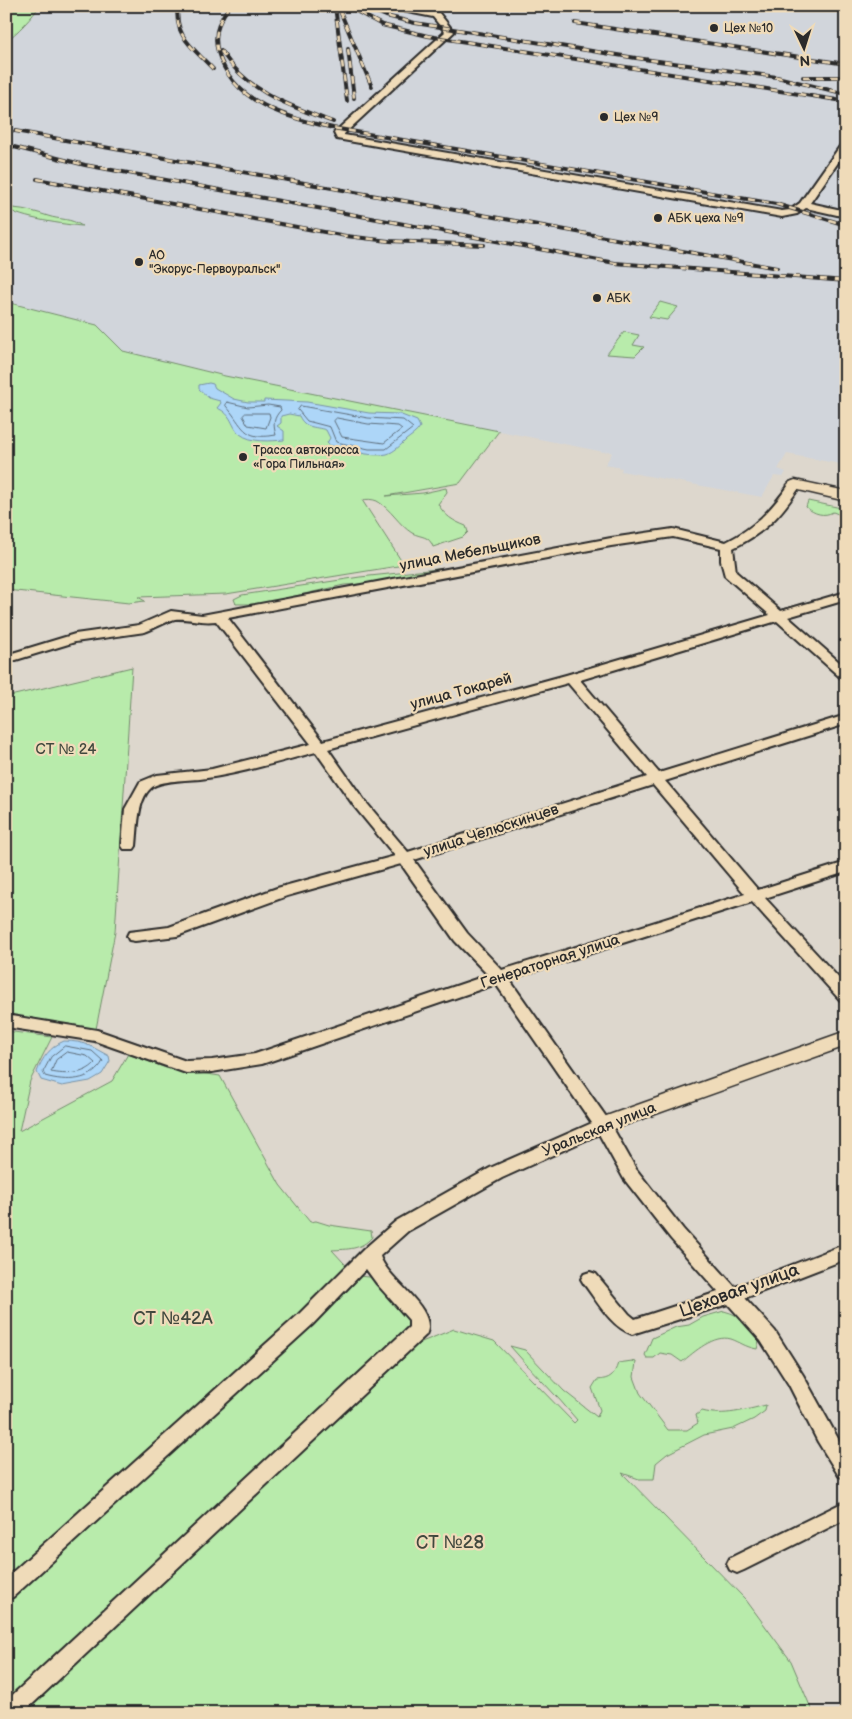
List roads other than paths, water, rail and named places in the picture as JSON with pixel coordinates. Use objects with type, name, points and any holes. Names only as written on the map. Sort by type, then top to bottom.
[{"type":"street","points":[[381,6],[436,15],[450,32],[342,129],[339,135],[342,138],[770,213],[787,214],[804,205],[846,144]]},
{"type":"street","points":[[804,205],[846,214]]},
{"type":"street","points":[[846,496],[795,485],[767,522],[748,536],[727,546],[727,561],[730,573],[846,676]]},
{"type":"street","name":"улица Мебельщиков","points":[[6,659],[86,636],[144,629],[162,622],[171,615],[202,618],[219,616],[611,542],[673,533],[727,546]]},
{"type":"street","name":"улица Токарей","points":[[129,846],[132,809],[145,785],[150,782],[176,776],[212,773],[255,764],[571,678],[846,596]]},
{"type":"street","points":[[219,616],[319,746],[359,803],[405,858],[461,937],[499,977],[603,1125],[630,1174],[677,1234],[768,1336],[796,1380],[825,1436],[846,1470]]},
{"type":"street","points":[[571,678],[754,895],[846,996]]},
{"type":"street","name":"улица Челюскинцев","points":[[135,936],[171,932],[282,892],[405,858],[846,719]]},
{"type":"street","name":"Генераторная улица","points":[[6,1021],[97,1036],[186,1067],[212,1066],[256,1060],[499,977],[846,866]]},
{"type":"street","name":"Уральская улица","points":[[6,1591],[305,1320],[370,1254],[402,1226],[496,1174],[603,1125],[846,1038]]},
{"type":"street","name":"Цеховая улица","points":[[590,1279],[622,1319],[632,1327],[733,1295],[846,1251]]},
{"type":"street","points":[[8,1713],[419,1330],[418,1318],[374,1267],[370,1254]]},
{"type":"street","points":[[737,1564],[846,1509]]},
{"type":"water","points":[[209,383],[234,399],[248,402],[264,402],[264,400],[307,402],[369,413],[399,414],[417,421],[420,427],[416,433],[395,450],[381,455],[329,445],[327,443],[330,438],[326,430],[307,425],[299,416],[289,414],[281,416],[281,423],[277,426],[284,431],[284,440],[250,439],[240,434],[229,417],[217,408],[221,403],[220,401],[209,398],[199,389],[199,385]]},
{"type":"water","points":[[64,1041],[83,1043],[109,1056],[110,1061],[102,1074],[90,1081],[62,1086],[41,1080],[37,1072],[41,1062],[51,1050]]},
{"type":"railway","points":[[178,6],[177,17],[182,34],[187,42],[213,69]]},
{"type":"railway","points":[[230,6],[220,22],[216,39],[218,52],[225,70],[249,96],[280,113],[333,128],[776,204],[846,225]]},
{"type":"railway","points":[[335,6],[347,101]]},
{"type":"railway","points":[[347,6],[382,25],[428,36],[837,100]]},
{"type":"railway","points":[[362,6],[386,16],[415,23],[636,58],[777,77],[846,94]]},
{"type":"railway","points":[[340,11],[372,87]]},
{"type":"railway","points":[[575,23],[846,64]]},
{"type":"railway","points":[[348,49],[354,98]]},
{"type":"railway","points":[[221,51],[244,77],[271,96],[300,110],[333,122]]},
{"type":"railway","points":[[803,77],[846,77]]},
{"type":"railway","points":[[15,131],[777,268]]},
{"type":"railway","points":[[6,145],[85,165],[615,263],[846,281]]},
{"type":"railway","points":[[37,179],[346,236],[389,241],[484,245]]},
{"type":"place","name":"Цех №10","points":[[714,28]]},
{"type":"place","name":"Цех №9","points":[[604,117]]},
{"type":"place","name":"АБК цеха №9","points":[[658,218]]},
{"type":"place","name":"АО \"Экорус-Первоуральск\"","points":[[139,262]]},
{"type":"place","name":"АБК","points":[[597,298]]},
{"type":"place","name":"Трасса автокросса «Гора Пильная»","points":[[243,457]]},
{"type":"park label","name":"СТ № 24","points":[[66,749]]},
{"type":"park label","name":"СТ №42А","points":[[173,1318]]},
{"type":"park label","name":"СТ №28","points":[[450,1542]]}]
